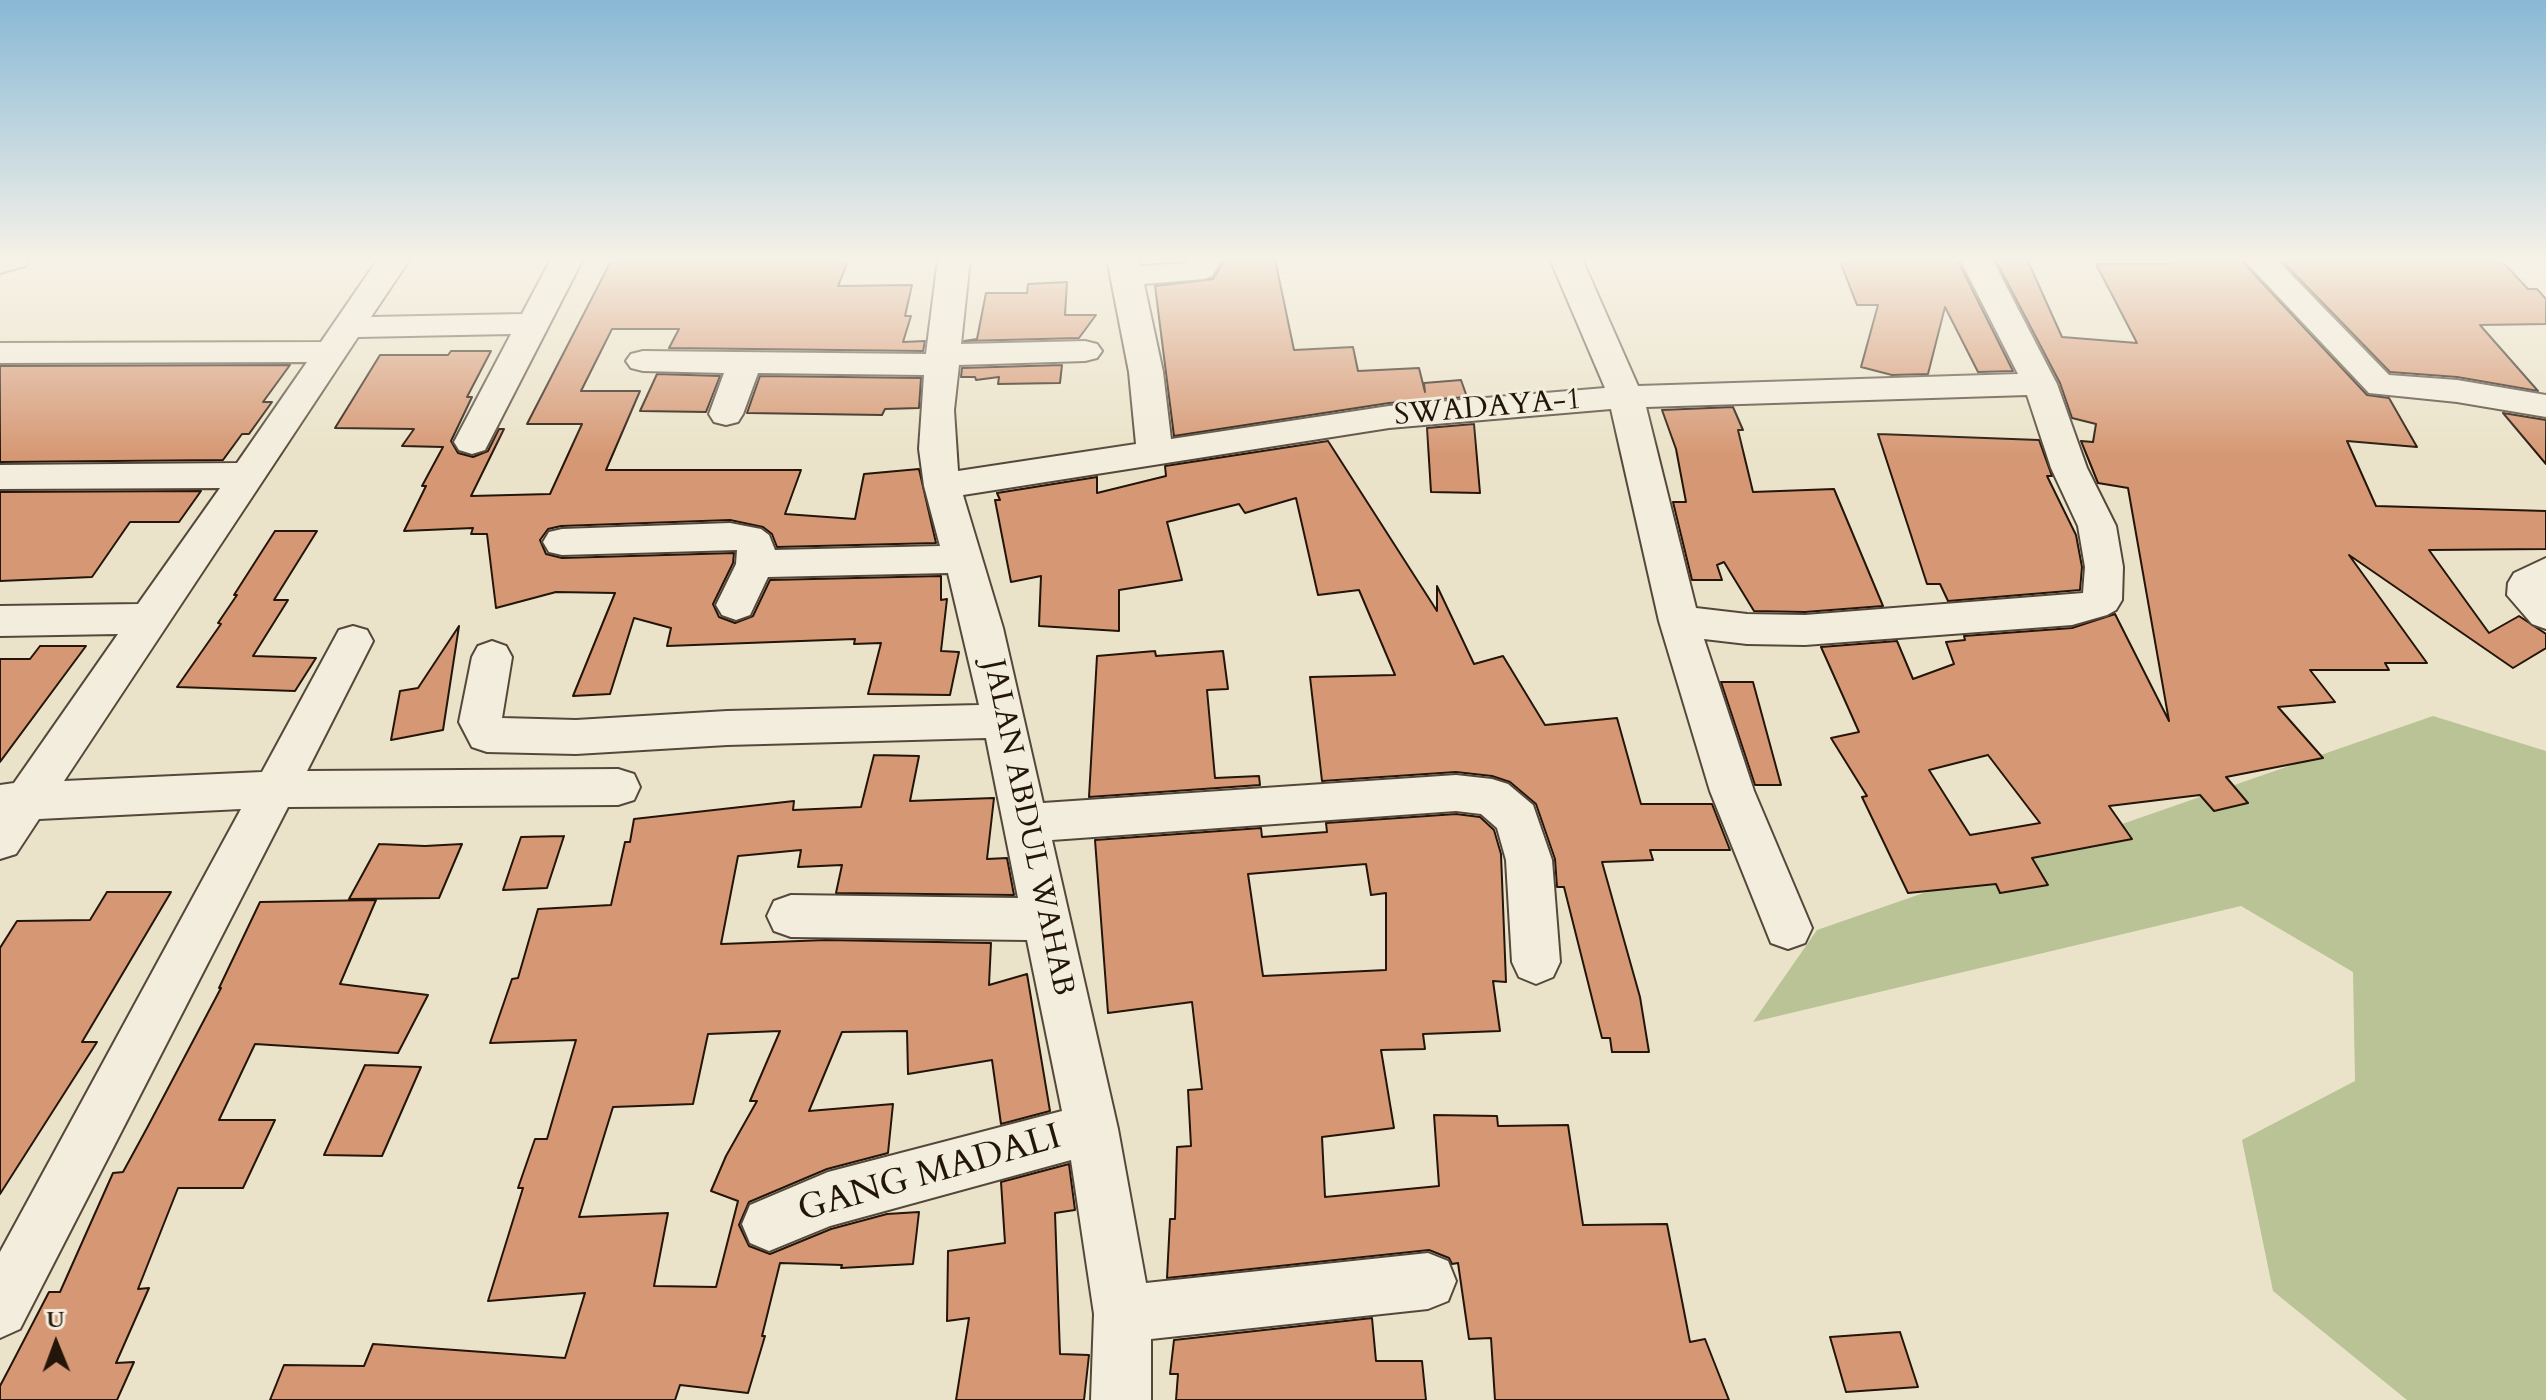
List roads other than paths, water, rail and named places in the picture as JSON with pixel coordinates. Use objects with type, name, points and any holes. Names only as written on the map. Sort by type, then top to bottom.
[{"type":"street","points":[[0,840],[13,801],[149,619],[350,324]]},
{"type":"street","points":[[0,353],[339,340],[528,324]]},
{"type":"street","points":[[472,442],[532,324]]},
{"type":"street","name":"JALAN ABDUL WAHAB","points":[[946,324],[937,449],[942,486],[1004,721],[1092,1129],[1123,1314],[1121,1400]]},
{"type":"street","points":[[1130,458],[1146,372],[1136,324]]},
{"type":"street","points":[[1594,324],[1626,397],[1679,621],[1732,791],[1788,928]]},
{"type":"street","points":[[1679,621],[1747,629],[1805,630],[2072,610],[2102,600],[2104,567],[2097,526],[2064,455],[2040,384],[2009,324]]},
{"type":"street","points":[[2321,324],[2381,385],[2457,391],[2546,406]]},
{"type":"street","points":[[643,361],[942,360],[1085,351]]},
{"type":"street","points":[[726,414],[746,360]]},
{"type":"street","name":"SWADAYA-1","points":[[942,486],[1389,417],[1626,397],[2040,384]]},
{"type":"street","points":[[0,477],[247,475]]},
{"type":"street","points":[[562,542],[748,538],[756,545],[755,564],[736,605]]},
{"type":"street","points":[[755,564],[963,559]]},
{"type":"street","points":[[2546,572],[2528,583],[2527,595],[2546,614]]},
{"type":"street","points":[[0,621],[149,619]]},
{"type":"street","points":[[0,1309],[353,641]]},
{"type":"street","points":[[492,657],[480,722],[487,735],[561,738],[727,728],[1004,721]]},
{"type":"street","points":[[13,801],[276,789],[618,787]]},
{"type":"street","points":[[1026,823],[1413,795],[1456,793],[1492,797],[1517,818],[1529,860],[1536,962]]},
{"type":"street","points":[[791,916],[1045,919]]},
{"type":"street","name":"GANG MADALI","points":[[769,1224],[828,1199],[1092,1129]]},
{"type":"street","points":[[1123,1314],[1428,1281]]}]
